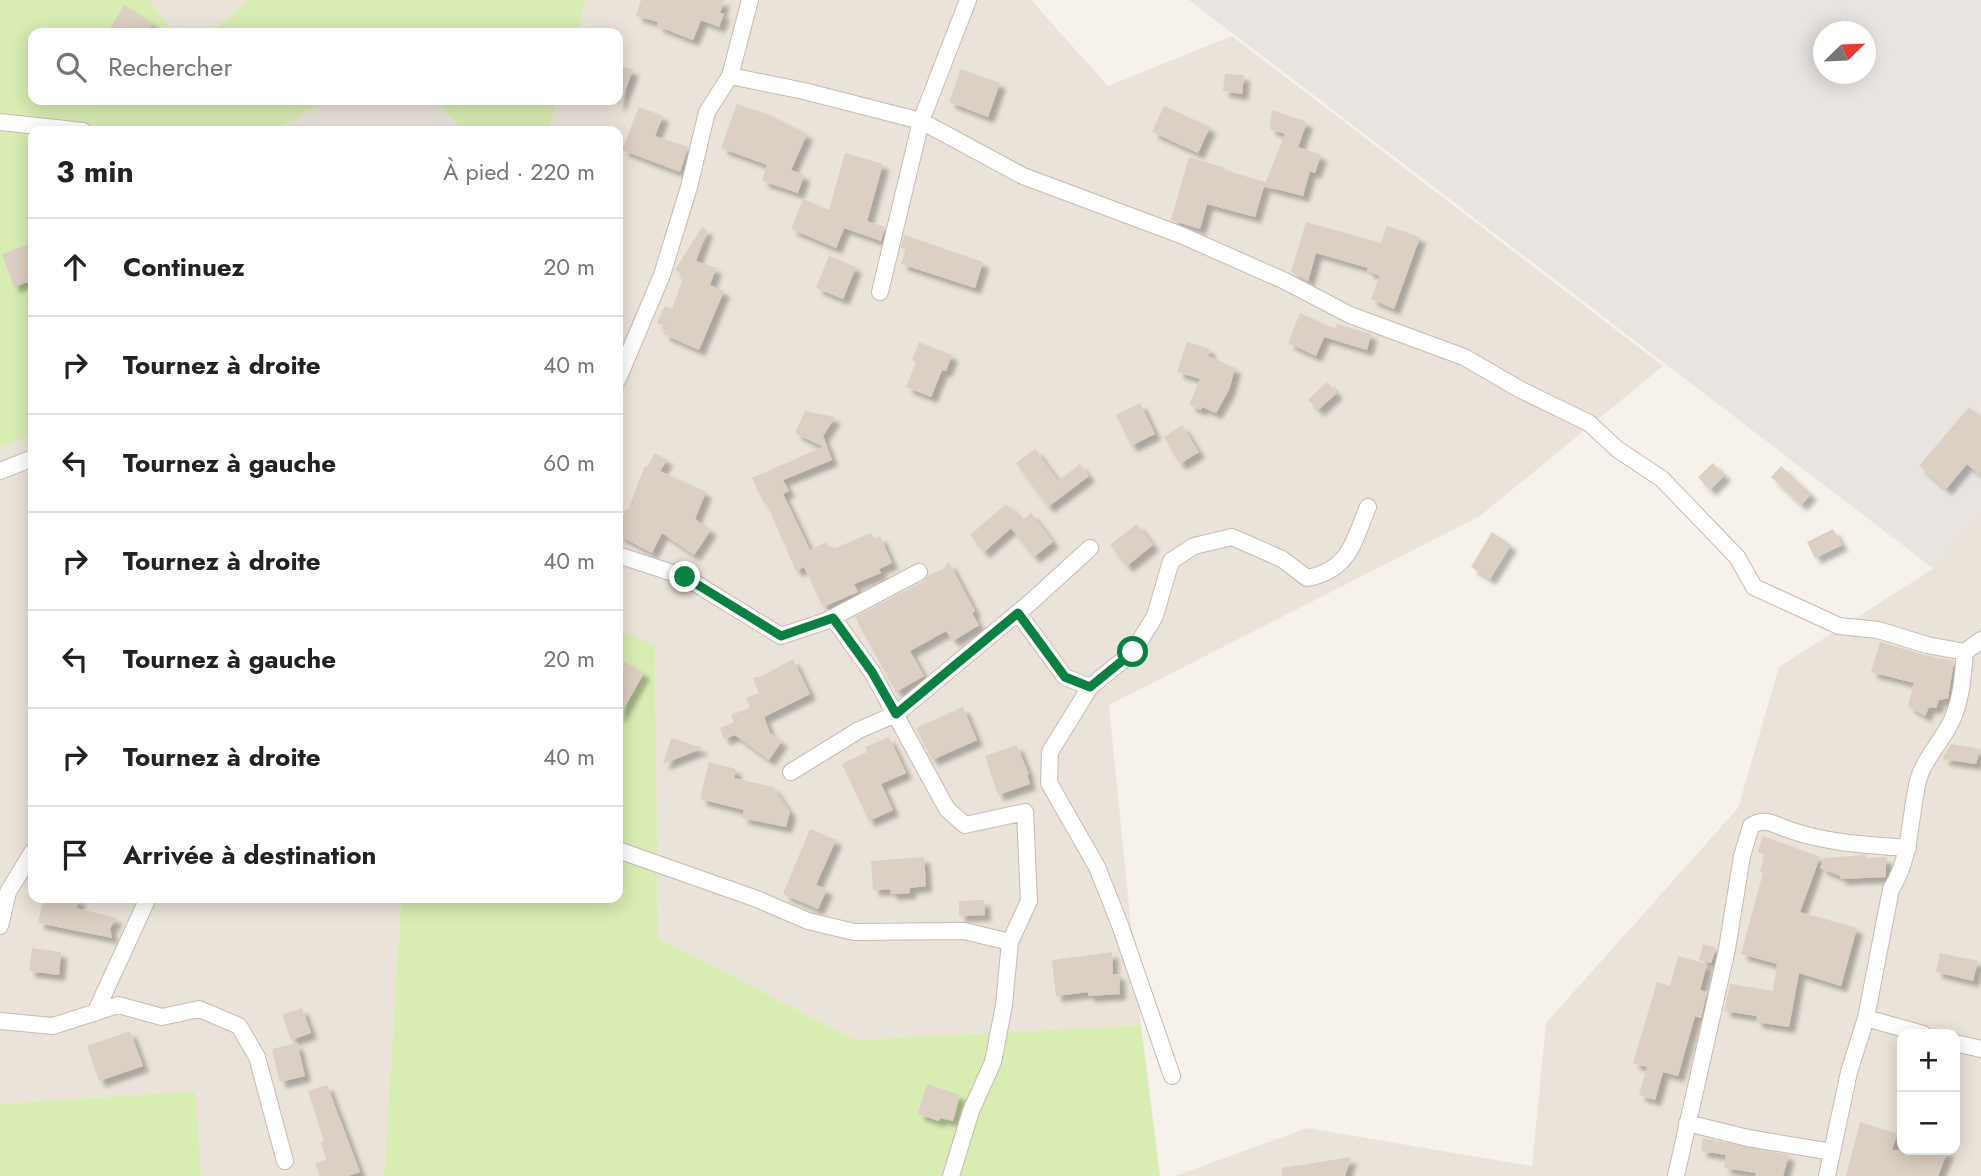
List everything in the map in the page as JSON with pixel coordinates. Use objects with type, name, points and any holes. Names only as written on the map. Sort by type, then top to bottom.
[{"type":"street","points":[[623,367],[662,275],[708,112],[730,76],[750,0]]},
{"type":"street","points":[[880,292],[920,121],[968,0]]},
{"type":"street","points":[[730,76],[804,91],[920,121],[1023,176],[1181,235],[1285,281],[1350,315],[1464,357],[1521,390],[1589,424],[1617,449],[1662,479],[1737,557],[1754,587],[1839,626],[1878,630],[1927,645],[1965,652],[1981,640]]},
{"type":"street","points":[[0,122],[37,126]]},
{"type":"street","points":[[0,471],[28,460]]},
{"type":"street","points":[[1172,1076],[1121,925],[1097,867],[1049,783],[1049,752],[1090,687],[1133,652],[1155,616],[1171,561],[1194,546],[1232,537],[1282,559],[1307,578],[1321,576],[1346,559],[1368,507]]},
{"type":"street","points":[[791,772],[859,730],[896,714],[1018,613],[1090,548]]},
{"type":"street","points":[[623,557],[685,577],[781,636],[833,618],[919,572]]},
{"type":"street","points":[[1018,613],[1065,677],[1090,687]]},
{"type":"street","points":[[833,618],[872,672],[947,809],[965,825],[1025,812],[1030,901],[1010,942],[1004,1005],[993,1062],[971,1111],[951,1176]]},
{"type":"street","points":[[1827,1176],[1849,1072],[1866,1017],[1891,889],[1899,877],[1908,848],[1919,778],[1954,716],[1963,684],[1965,652]]},
{"type":"street","points":[[1676,1176],[1727,949],[1742,856],[1751,826],[1767,821],[1801,834],[1840,842],[1908,848]]},
{"type":"street","points":[[623,852],[757,899],[808,921],[854,932],[964,931],[1010,942]]},
{"type":"street","points":[[0,926],[8,892],[28,859]]},
{"type":"street","points":[[94,1013],[146,903]]},
{"type":"street","points":[[0,1021],[53,1027],[118,1005],[162,1017],[199,1009],[239,1026],[257,1057],[285,1161]]},
{"type":"street","points":[[1866,1017],[1906,1029]]},
{"type":"street","points":[[1960,1044],[1981,1049]]},
{"type":"street","points":[[1687,1123],[1748,1138],[1832,1152]]},
{"type":"shaded area","points":[[147,0],[249,0],[216,28],[170,28],[152,2]]},
{"type":"shaded area","points":[[586,0],[1031,0],[1108,86],[1232,36],[1663,366],[1480,516],[1109,705],[1141,1025],[856,1040],[658,938],[655,645],[623,632],[623,126],[549,126],[556,105],[623,105],[623,28],[578,28]]},
{"type":"shaded area","points":[[1189,0],[1981,0],[1981,510],[1934,569]]},
{"type":"shaded area","points":[[320,105],[438,105],[459,126],[281,126]]},
{"type":"shaded area","points":[[28,436],[28,903],[401,903],[384,1176],[201,1176],[194,1091],[0,1104],[0,448]]},
{"type":"shaded area","points":[[1981,510],[1981,1176],[1175,1176],[1307,1128],[1532,1166],[1546,1023],[1738,808],[1779,667],[1933,569]]},
{"type":"green space","points":[[0,0],[147,0],[152,2],[170,28],[28,28],[28,105],[320,105],[281,126],[28,126],[28,436],[0,448]]},
{"type":"green space","points":[[249,0],[586,0],[578,28],[216,28]]},
{"type":"green space","points":[[438,105],[556,105],[549,126],[459,126]]},
{"type":"green space","points":[[623,632],[655,645],[658,938],[856,1040],[1141,1025],[1160,1176],[384,1176],[401,903],[623,903]]},
{"type":"green space","points":[[195,1091],[201,1176],[0,1176],[0,1104]]},
{"type":"building","points":[[641,0],[724,0],[720,13],[724,14],[719,27],[701,20],[693,40],[657,26],[658,22],[636,16]]},
{"type":"building","points":[[124,5],[153,24],[150,28],[110,28]]},
{"type":"building","points":[[623,67],[633,70],[623,96]]},
{"type":"building","points":[[961,69],[1000,83],[988,117],[949,102]]},
{"type":"building","points":[[1225,74],[1244,75],[1242,94],[1223,91]]},
{"type":"building","points":[[737,104],[769,115],[807,134],[791,170],[804,175],[798,193],[762,181],[767,165],[721,148]]},
{"type":"building","points":[[1164,106],[1210,127],[1198,153],[1152,132]]},
{"type":"building","points":[[639,107],[663,116],[655,136],[688,147],[680,172],[623,150]]},
{"type":"building","points":[[1272,110],[1307,122],[1298,147],[1321,155],[1315,173],[1310,171],[1303,196],[1264,186],[1255,217],[1207,204],[1200,229],[1171,220],[1189,157],[1265,184],[1285,134],[1270,129]]},
{"type":"building","points":[[845,153],[883,164],[867,221],[885,227],[881,241],[844,228],[836,248],[791,229],[803,199],[829,210]]},
{"type":"building","points":[[1306,222],[1381,243],[1387,226],[1420,237],[1394,309],[1371,299],[1380,276],[1367,271],[1368,268],[1316,253],[1308,281],[1291,272]]},
{"type":"building","points":[[702,227],[707,230],[696,261],[716,268],[710,285],[724,291],[699,350],[663,334],[666,327],[657,323],[665,306],[672,309],[684,276],[675,270]]},
{"type":"building","points":[[904,235],[983,262],[975,288],[901,264],[906,249],[901,248]]},
{"type":"building","points":[[27,245],[28,282],[14,287],[2,254]]},
{"type":"building","points":[[829,256],[856,267],[843,299],[816,288]]},
{"type":"building","points":[[1300,313],[1335,329],[1337,324],[1371,334],[1367,350],[1324,337],[1316,356],[1288,343]]},
{"type":"building","points":[[919,342],[952,355],[946,371],[942,370],[931,397],[906,387],[916,362],[912,360]]},
{"type":"building","points":[[1187,342],[1210,349],[1208,356],[1235,368],[1229,390],[1216,413],[1189,405],[1200,379],[1177,372]]},
{"type":"building","points":[[1327,382],[1337,393],[1318,410],[1308,400]]},
{"type":"building","points":[[1140,403],[1155,434],[1131,446],[1116,415]]},
{"type":"building","points":[[1969,407],[1981,417],[1981,476],[1967,464],[1946,489],[1919,466]]},
{"type":"building","points":[[805,411],[835,417],[823,436],[832,460],[783,480],[789,491],[783,494],[810,550],[826,542],[831,550],[871,533],[874,539],[880,536],[892,563],[879,569],[881,573],[854,584],[858,592],[823,607],[804,567],[796,571],[766,502],[764,503],[752,478],[823,447],[795,433]]},
{"type":"building","points":[[1182,425],[1199,452],[1180,464],[1164,437]]},
{"type":"building","points":[[1035,449],[1058,481],[1080,464],[1089,476],[1048,507],[1016,463]]},
{"type":"building","points":[[655,453],[667,460],[660,471],[706,492],[695,519],[711,530],[694,555],[662,533],[652,553],[623,538],[623,515],[626,509],[628,510],[645,466],[647,467]]},
{"type":"building","points":[[1713,463],[1725,475],[1710,490],[1698,477]]},
{"type":"building","points":[[1781,466],[1811,494],[1801,505],[1771,477]]},
{"type":"building","points":[[1006,504],[1022,520],[1031,513],[1053,542],[1034,557],[1011,528],[984,552],[970,535]]},
{"type":"building","points":[[1137,524],[1153,545],[1127,566],[1110,545]]},
{"type":"building","points":[[1833,529],[1842,545],[1815,558],[1807,542]]},
{"type":"building","points":[[1492,532],[1511,545],[1490,579],[1471,567]]},
{"type":"building","points":[[949,562],[975,611],[972,613],[979,625],[953,641],[946,631],[910,651],[924,676],[896,692],[855,617],[924,581]]},
{"type":"building","points":[[1880,642],[1954,661],[1948,698],[1939,700],[1936,708],[1929,707],[1925,716],[1908,706],[1914,683],[1871,672]]},
{"type":"building","points":[[793,659],[810,694],[764,717],[770,733],[782,741],[769,760],[735,735],[724,739],[720,728],[734,722],[731,715],[750,708],[746,698],[759,693],[753,678]]},
{"type":"building","points":[[625,662],[644,673],[623,710]]},
{"type":"building","points":[[963,707],[977,740],[932,760],[916,728]]},
{"type":"building","points":[[889,737],[906,773],[881,784],[893,810],[869,821],[842,764],[867,752],[865,747]]},
{"type":"building","points":[[671,738],[703,748],[663,764]]},
{"type":"building","points":[[1951,744],[1980,749],[1976,764],[1942,759]]},
{"type":"building","points":[[1017,745],[1030,784],[998,795],[985,756]]},
{"type":"building","points":[[709,762],[736,769],[734,778],[773,787],[790,812],[786,827],[742,818],[744,810],[700,799]]},
{"type":"building","points":[[810,829],[836,840],[816,885],[827,889],[818,909],[783,894]]},
{"type":"building","points":[[1763,836],[1820,857],[1800,912],[1857,928],[1841,986],[1799,973],[1789,1027],[1756,1022],[1757,1016],[1724,1011],[1730,984],[1773,991],[1777,964],[1741,954],[1763,873],[1760,872],[1765,855],[1758,852]]},
{"type":"building","points":[[1866,855],[1866,858],[1886,857],[1886,877],[1840,879],[1840,876],[1820,868],[1824,858]]},
{"type":"building","points":[[924,857],[926,886],[910,888],[910,893],[891,894],[890,889],[873,890],[871,861]]},
{"type":"building","points":[[984,900],[985,915],[959,916],[959,901]]},
{"type":"building","points":[[42,903],[78,903],[76,908],[117,918],[110,928],[112,938],[38,923]]},
{"type":"building","points":[[1703,944],[1716,948],[1711,963],[1699,960]]},
{"type":"building","points":[[32,948],[61,952],[59,975],[29,971]]},
{"type":"building","points":[[1112,952],[1113,974],[1119,974],[1120,994],[1088,996],[1088,992],[1056,996],[1052,960]]},
{"type":"building","points":[[1940,953],[1978,961],[1973,981],[1936,972]]},
{"type":"building","points":[[1678,956],[1707,964],[1700,990],[1707,992],[1701,1018],[1695,1016],[1678,1076],[1663,1072],[1655,1100],[1639,1095],[1647,1067],[1633,1063],[1657,982],[1670,986]]},
{"type":"building","points":[[302,1008],[311,1033],[291,1040],[282,1015]]},
{"type":"building","points":[[130,1031],[143,1066],[99,1081],[87,1046]]},
{"type":"building","points":[[297,1043],[305,1076],[280,1082],[272,1049]]},
{"type":"building","points":[[927,1084],[960,1095],[953,1121],[940,1118],[939,1121],[918,1114]]},
{"type":"building","points":[[327,1085],[360,1172],[348,1176],[320,1176],[315,1163],[326,1160],[321,1142],[324,1141],[308,1091]]},
{"type":"building","points":[[1860,1122],[1897,1134],[1892,1150],[1897,1150],[1897,1155],[1946,1155],[1938,1176],[1846,1176]]},
{"type":"building","points":[[1703,1138],[1789,1155],[1783,1176],[1755,1176],[1756,1173],[1724,1168],[1726,1155],[1701,1151]]},
{"type":"building","points":[[1351,1157],[1345,1176],[1282,1176],[1282,1168]]},
{"type":"route","points":[[685,577],[781,636],[833,618],[872,672],[896,714],[1018,613],[1065,677],[1090,687],[1133,652]]}]
